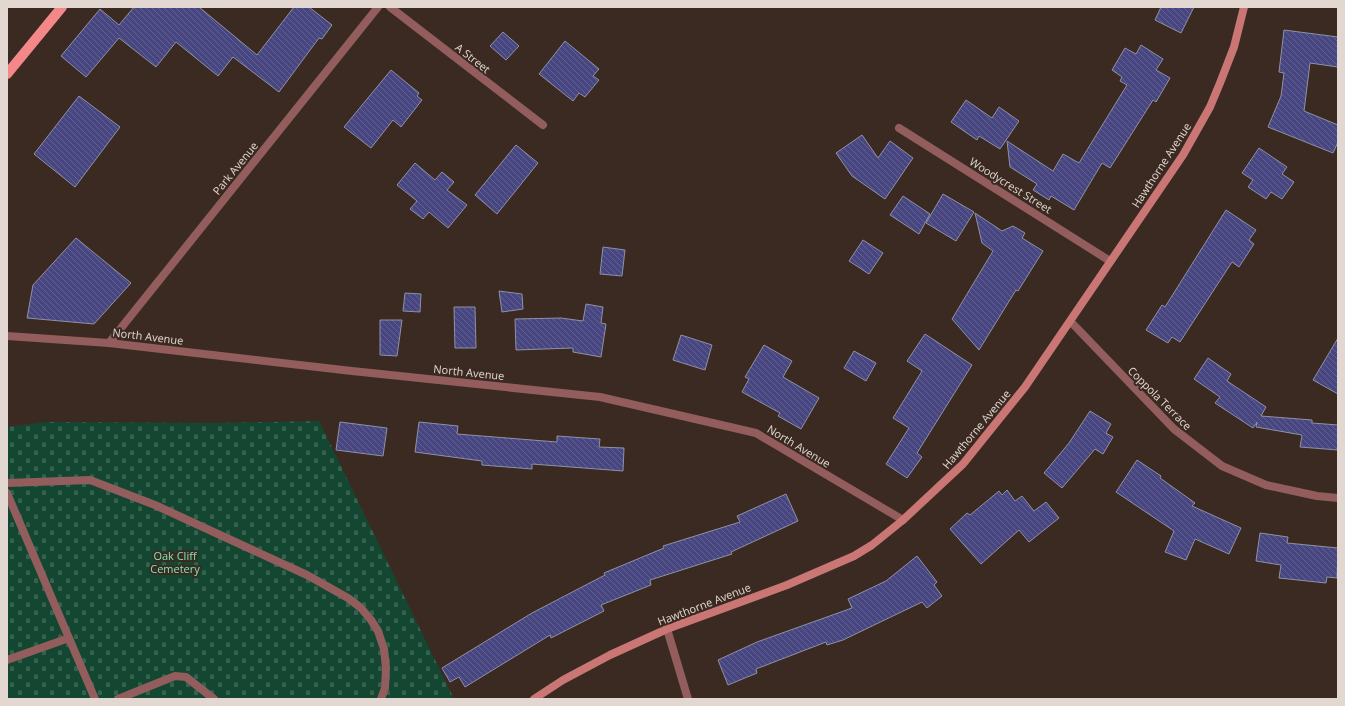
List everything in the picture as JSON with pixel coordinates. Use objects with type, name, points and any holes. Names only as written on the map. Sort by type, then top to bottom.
[{"type":"main road","points":[[7,74],[62,7]]},
{"type":"street","name":"Park Avenue","points":[[109,343],[378,7]]},
{"type":"street","name":"A Street","points":[[390,7],[543,125]]},
{"type":"street","name":"Hawthorne Avenue","points":[[534,699],[563,680],[610,655],[667,629],[787,584],[854,556],[872,545],[903,520],[963,464],[1025,387],[1071,322],[1110,261],[1196,134],[1210,107],[1228,64],[1244,7]]},
{"type":"street","name":"Woodycrest Street","points":[[899,128],[1110,261]]},
{"type":"street","name":"Coppola Terrace","points":[[1071,322],[1174,429],[1222,466],[1266,485],[1317,496],[1338,498]]},
{"type":"street","name":"North Avenue","points":[[7,336],[109,343],[352,371],[600,397],[756,433],[903,520]]},
{"type":"street","points":[[7,483],[90,480],[162,509],[307,575],[348,598],[361,608],[371,620],[378,631],[384,649],[386,668],[385,688],[381,699]]},
{"type":"street","points":[[7,493],[95,699]]},
{"type":"street","points":[[667,629],[688,699]]},
{"type":"street","points":[[7,660],[69,638]]},
{"type":"street","points":[[118,699],[175,676],[186,677],[214,699]]},
{"type":"green space","name":"Oak Cliff Cemetery","points":[[319,421],[454,699],[7,699],[7,427],[47,422],[214,423]]},
{"type":"building","points":[[134,7],[199,7],[257,55],[294,7],[309,7],[332,25],[322,39],[319,38],[279,92],[233,57],[218,76],[176,42],[156,67],[119,38],[86,77],[61,56],[100,9],[119,25]]},
{"type":"building","points":[[1161,7],[1194,7],[1181,33],[1155,20]]},
{"type":"building","points":[[1284,30],[1338,37],[1338,67],[1310,63],[1304,111],[1338,125],[1338,142],[1333,153],[1268,127],[1281,96],[1284,73],[1279,72]]},
{"type":"building","points":[[503,32],[519,46],[506,60],[490,46]]},
{"type":"building","points":[[565,41],[599,69],[593,76],[599,80],[585,97],[579,93],[573,101],[539,74]]},
{"type":"building","points":[[1141,45],[1163,59],[1156,70],[1170,78],[1156,102],[1153,100],[1110,168],[1102,163],[1074,210],[1051,196],[1049,200],[1033,190],[1037,184],[1010,167],[1007,141],[1053,171],[1063,154],[1079,163],[1127,85],[1120,81],[1122,77],[1112,70],[1125,48],[1136,54]]},
{"type":"building","points":[[391,70],[419,93],[417,96],[422,100],[401,127],[393,120],[371,148],[344,127]]},
{"type":"building","points":[[79,96],[120,127],[75,187],[34,154]]},
{"type":"building","points":[[966,100],[992,118],[999,107],[1019,121],[1000,149],[979,136],[977,140],[951,122]]},
{"type":"building","points":[[862,135],[878,158],[890,141],[913,158],[885,199],[852,176],[836,153]]},
{"type":"building","points":[[516,145],[538,163],[497,214],[475,195]]},
{"type":"building","points":[[1259,148],[1287,167],[1282,174],[1294,182],[1282,199],[1271,192],[1266,199],[1248,187],[1253,180],[1242,173]]},
{"type":"building","points":[[415,163],[435,180],[442,172],[454,182],[447,190],[467,205],[448,228],[429,212],[423,219],[410,209],[417,201],[397,185]]},
{"type":"building","points":[[943,194],[974,212],[956,241],[926,223]]},
{"type":"building","points":[[903,196],[930,214],[919,234],[890,215]]},
{"type":"building","points":[[1226,210],[1256,230],[1249,240],[1254,244],[1239,267],[1232,262],[1180,342],[1172,337],[1168,343],[1146,330],[1162,305],[1165,307]]},
{"type":"building","points":[[975,213],[1002,231],[1013,226],[1025,233],[1022,238],[1043,251],[1018,291],[1016,290],[979,350],[952,319],[993,251],[982,243]]},
{"type":"building","points":[[76,238],[131,283],[94,324],[27,318],[33,285]]},
{"type":"building","points":[[863,240],[883,253],[869,274],[849,261]]},
{"type":"building","points":[[603,247],[625,250],[622,276],[600,274]]},
{"type":"building","points":[[499,291],[522,294],[523,309],[502,312]]},
{"type":"building","points":[[405,293],[421,294],[420,312],[403,311]]},
{"type":"building","points":[[586,304],[603,307],[601,323],[606,324],[601,357],[573,352],[573,348],[516,350],[515,319],[561,318],[583,321]]},
{"type":"building","points":[[454,307],[475,307],[476,348],[455,348]]},
{"type":"building","points":[[380,320],[402,320],[397,356],[380,355]]},
{"type":"building","points":[[925,334],[972,365],[917,453],[922,457],[907,478],[886,464],[909,428],[893,418],[922,371],[907,361]]},
{"type":"building","points":[[681,335],[712,345],[705,370],[673,360]]},
{"type":"building","points":[[1338,338],[1338,394],[1313,380]]},
{"type":"building","points":[[764,345],[792,361],[783,377],[819,398],[801,429],[778,416],[780,413],[742,392],[749,379],[745,377]]},
{"type":"building","points":[[854,351],[876,363],[866,381],[844,368]]},
{"type":"building","points":[[1208,358],[1231,374],[1227,381],[1266,407],[1261,416],[1312,420],[1312,423],[1338,425],[1338,450],[1300,447],[1302,435],[1256,427],[1257,422],[1253,428],[1215,403],[1220,397],[1194,379]]},
{"type":"building","points":[[1090,411],[1111,424],[1106,433],[1113,437],[1103,454],[1095,449],[1062,488],[1044,473],[1069,443]]},
{"type":"building","points":[[340,422],[387,428],[383,456],[336,450]]},
{"type":"building","points":[[419,422],[458,426],[457,434],[557,442],[557,436],[600,439],[599,447],[624,448],[623,471],[532,464],[532,469],[482,465],[482,461],[415,452]]},
{"type":"building","points":[[1137,460],[1161,476],[1160,478],[1195,503],[1192,506],[1241,528],[1229,554],[1195,539],[1186,560],[1165,552],[1174,531],[1116,492]]},
{"type":"building","points":[[1007,490],[1015,501],[1022,496],[1034,511],[1046,502],[1059,518],[1029,542],[1019,530],[981,564],[950,529],[967,513],[970,515],[999,491],[1002,495]]},
{"type":"building","points":[[786,494],[798,521],[731,552],[732,554],[650,580],[651,585],[601,605],[604,611],[551,638],[550,635],[465,687],[459,677],[450,682],[442,668],[532,613],[605,575],[604,573],[664,548],[663,546],[740,522],[737,516]]},
{"type":"building","points":[[1260,533],[1288,537],[1287,543],[1338,548],[1337,578],[1327,577],[1326,583],[1279,578],[1281,565],[1256,561]]},
{"type":"building","points":[[917,556],[937,582],[934,585],[942,596],[927,608],[922,602],[843,640],[827,645],[826,642],[756,669],[757,673],[728,685],[718,660],[757,642],[852,608],[848,599],[886,581]]}]
